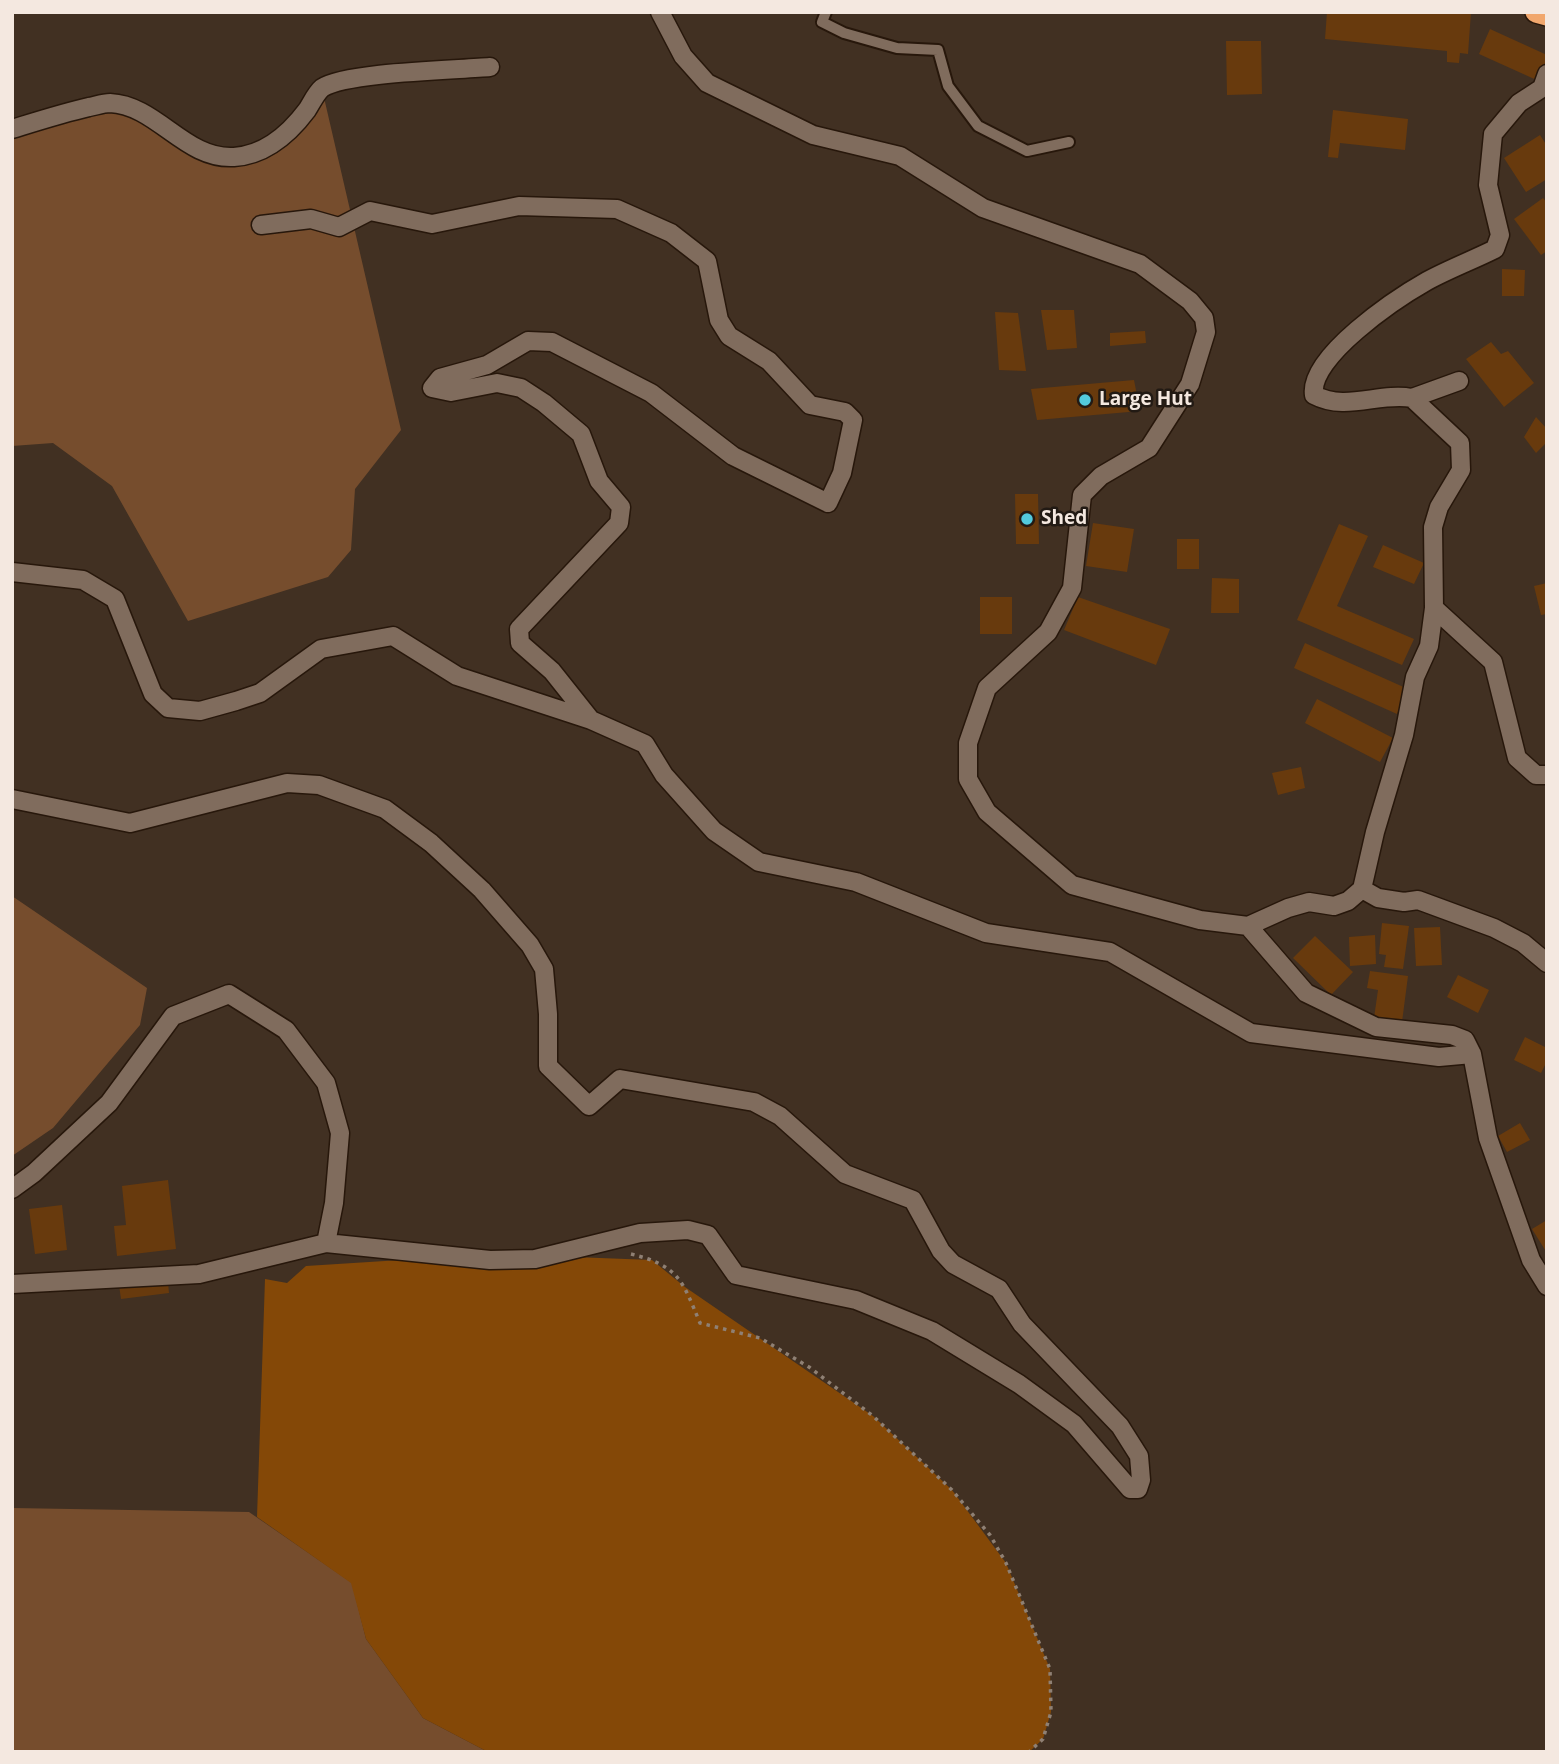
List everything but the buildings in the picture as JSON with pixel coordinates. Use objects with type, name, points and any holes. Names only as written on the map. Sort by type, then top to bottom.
[{"type":"highway","points":[[1536,12],[1547,15]]},
{"type":"street","points":[[660,12],[683,56],[707,83],[813,135],[900,156],[983,208],[1140,264],[1190,301],[1204,318],[1206,332],[1190,384],[1149,447],[1101,476],[1082,495],[1072,588],[1048,632],[988,688],[968,743],[968,779],[988,812],[1072,885],[1200,920],[1248,926],[1288,908],[1309,902],[1334,906],[1348,901],[1362,890],[1375,832],[1404,734],[1415,677],[1429,646],[1434,608],[1433,527],[1439,507],[1461,470],[1460,443],[1412,398]]},
{"type":"street","points":[[12,129],[109,103],[133,109],[180,140],[216,157],[234,157],[259,153],[294,127],[322,89],[354,78],[490,67]]},
{"type":"street","points":[[1459,381],[1412,398],[1397,395],[1344,403],[1325,401],[1314,395],[1313,386],[1316,377],[1337,349],[1380,311],[1429,280],[1495,249],[1500,235],[1488,185],[1493,134],[1518,103],[1542,88],[1547,74]]},
{"type":"street","points":[[261,225],[311,219],[339,227],[370,211],[432,224],[519,206],[617,209],[671,233],[707,261],[719,320],[729,336],[769,361],[810,405],[845,412],[853,420],[842,472],[828,503],[733,456],[651,393],[552,342],[528,341],[487,365],[440,378],[432,388],[451,392],[496,383],[521,388],[544,403],[581,434],[599,481],[621,507],[619,523],[519,629],[520,643],[552,671],[591,720]]},
{"type":"street","points":[[12,572],[83,580],[115,599],[153,694],[169,708],[200,711],[236,701],[260,693],[321,649],[393,636],[457,676],[591,720],[645,744],[664,775],[714,831],[759,862],[856,882],[986,933],[1110,952],[1251,1033],[1439,1057],[1472,1054]]},
{"type":"street","points":[[1434,608],[1493,662],[1517,758],[1536,775],[1547,775]]},
{"type":"street","points":[[12,799],[130,823],[287,783],[319,785],[385,809],[431,843],[482,890],[530,944],[544,969],[548,1014],[548,1066],[589,1106],[620,1079],[754,1102],[780,1116],[845,1174],[913,1200],[941,1251],[953,1264],[999,1289],[1022,1324],[1120,1426],[1139,1456],[1141,1480],[1138,1489],[1130,1489],[1074,1424],[1019,1384],[932,1331],[856,1300],[736,1275],[708,1235],[688,1230],[640,1233],[535,1259],[501,1260],[326,1242],[199,1274],[12,1284]]},
{"type":"street","points":[[1362,890],[1378,898],[1418,901],[1494,928],[1523,943],[1547,963]]},
{"type":"street","points":[[1248,926],[1306,993],[1376,1027],[1452,1035],[1465,1040],[1472,1054],[1488,1138],[1531,1260],[1547,1286]]},
{"type":"street","points":[[12,1189],[34,1173],[109,1103],[173,1016],[229,994],[286,1030],[326,1083],[340,1133],[334,1203],[326,1242]]},
{"type":"lane","points":[[826,12],[822,22],[844,33],[897,48],[938,50],[948,86],[978,126],[1027,151],[1069,142]]},
{"type":"path","points":[[628,1254],[669,1268],[685,1287],[699,1323],[760,1338],[809,1367],[873,1416],[951,1490],[990,1535],[1006,1563],[1050,1669],[1051,1712],[1043,1740],[1029,1752]]},
{"type":"shaded area","points":[[322,89],[401,430],[355,489],[351,550],[328,577],[188,621],[112,486],[53,443],[12,446],[12,129],[109,103],[216,157],[259,153]]},
{"type":"shaded area","points":[[12,896],[147,988],[140,1025],[53,1128],[12,1156]]},
{"type":"shaded area","points":[[495,1254],[652,1260],[685,1287],[873,1416],[952,1490],[1006,1563],[1050,1669],[1051,1712],[1043,1739],[1029,1752],[488,1752],[423,1718],[366,1639],[351,1583],[257,1517],[265,1279],[287,1283],[306,1266]]},
{"type":"shaded area","points":[[12,1508],[249,1512],[352,1583],[366,1639],[423,1718],[488,1752],[12,1752]]},
{"type":"place","name":"Large Hut","points":[[1085,400]]},
{"type":"place","name":"Shed","points":[[1027,519]]}]
